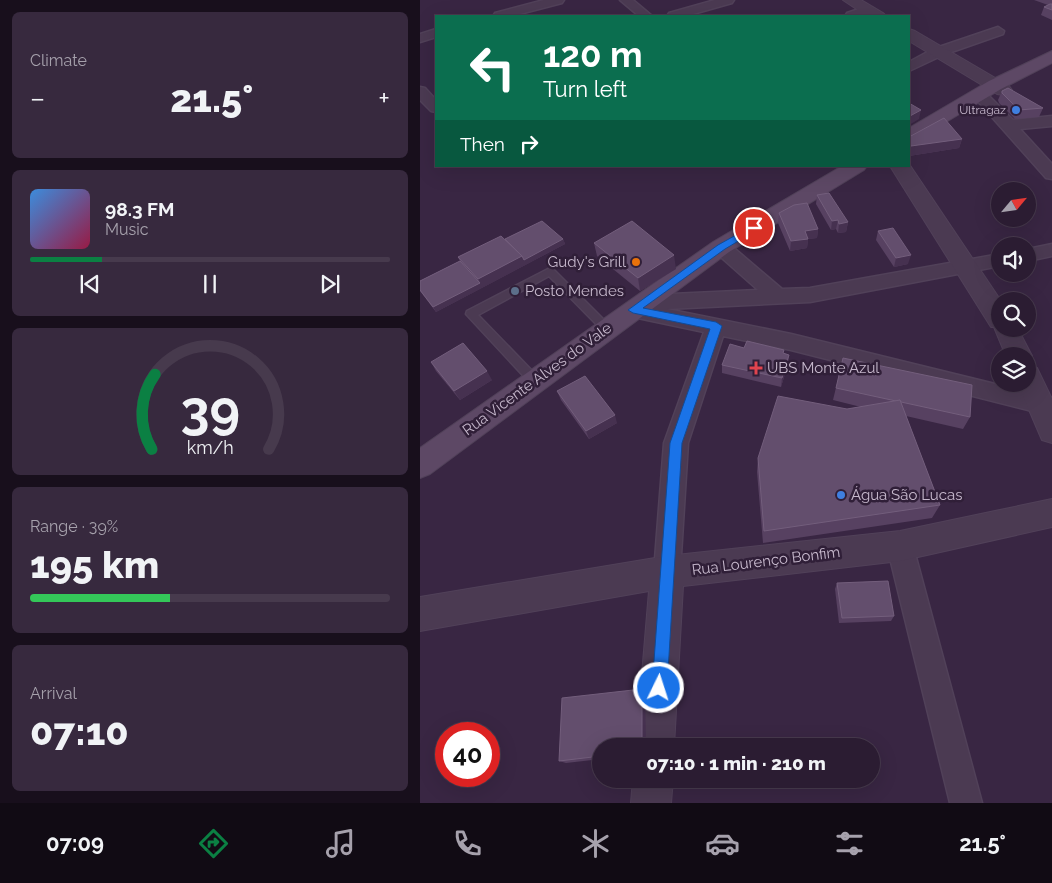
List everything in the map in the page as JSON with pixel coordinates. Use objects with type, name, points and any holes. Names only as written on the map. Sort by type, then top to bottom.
[{"type":"main road","points":[[910,135],[1052,56]]},
{"type":"main road","points":[[990,90],[1052,64]]},
{"type":"main road","name":"Rua Vicente Alves do Vale","points":[[420,465],[721,247],[855,167]]},
{"type":"street","points":[[503,15],[558,0]]},
{"type":"street","points":[[626,0],[645,15]]},
{"type":"street","points":[[676,15],[728,0]]},
{"type":"street","points":[[850,0],[873,13]]},
{"type":"street","points":[[858,15],[873,13]]},
{"type":"street","points":[[910,66],[938,52],[998,31]]},
{"type":"street","points":[[420,38],[435,34]]},
{"type":"street","points":[[910,35],[938,52],[990,90],[1009,125],[1052,174]]},
{"type":"street","points":[[435,87],[420,91],[435,107]]},
{"type":"street","points":[[1009,125],[1052,121]]},
{"type":"street","points":[[901,167],[991,305]]},
{"type":"street","points":[[721,247],[777,296]]},
{"type":"street","points":[[1036,253],[1052,250]]},
{"type":"street","points":[[633,310],[672,301],[810,295],[991,262]]},
{"type":"street","points":[[633,310],[791,342],[1047,406]]},
{"type":"street","points":[[656,738],[676,443],[716,326]]},
{"type":"street","points":[[1036,387],[1047,406],[1052,431]]},
{"type":"street","name":"Rua Lourenço Bonfim","points":[[420,614],[668,572],[900,546],[1052,513]]},
{"type":"street","points":[[900,546],[966,803]]},
{"type":"street","points":[[651,803],[652,788]]},
{"type":"lane","points":[[535,381],[471,314],[550,271],[607,328]]},
{"type":"building","points":[[1052,4],[1052,10],[1044,7]]},
{"type":"building","points":[[1008,88],[1043,108],[1019,110],[1002,93],[1002,91]]},
{"type":"building","points":[[910,104],[921,110],[910,116]]},
{"type":"building","points":[[944,118],[962,139],[911,146],[910,136]]},
{"type":"building","points":[[829,193],[848,222],[839,224],[838,220],[832,221],[817,195]]},
{"type":"building","points":[[807,203],[818,229],[805,231],[808,239],[791,241],[779,213],[794,205]]},
{"type":"building","points":[[542,221],[563,239],[524,260],[505,239]]},
{"type":"building","points":[[632,221],[674,255],[638,278],[594,243]]},
{"type":"building","points":[[893,228],[911,255],[896,258],[878,231]]},
{"type":"building","points":[[501,236],[522,256],[478,279],[458,257]]},
{"type":"building","points":[[460,261],[480,283],[433,307],[420,290],[420,281]]},
{"type":"building","name":"UBS Monte Azul","points":[[747,341],[784,350],[783,353],[789,355],[782,378],[722,365],[730,344],[744,348]]},
{"type":"building","points":[[463,343],[487,371],[454,391],[431,362]]},
{"type":"building","points":[[843,358],[972,385],[970,417],[901,402],[900,400],[896,401],[836,388]]},
{"type":"building","points":[[585,376],[615,415],[586,431],[557,391]]},
{"type":"building","name":"Água São Lucas","points":[[778,396],[847,409],[900,400],[940,505],[764,531],[758,458]]},
{"type":"building","points":[[888,581],[894,616],[842,618],[837,583]]},
{"type":"building","points":[[642,689],[642,738],[592,738],[592,757],[559,761],[562,698]]},
{"type":"place","name":"Ultragaz","points":[[1016,110]]},
{"type":"place","name":"Gudy's Grill","points":[[636,262]]},
{"type":"place","name":"Posto Mendes","points":[[515,291]]},
{"type":"place","name":"UBS Monte Azul","points":[[756,368]]},
{"type":"place","name":"Água São Lucas","points":[[841,495]]},
{"type":"route","points":[[659,688],[676,443],[716,326],[633,310],[721,247],[754,228]]}]
